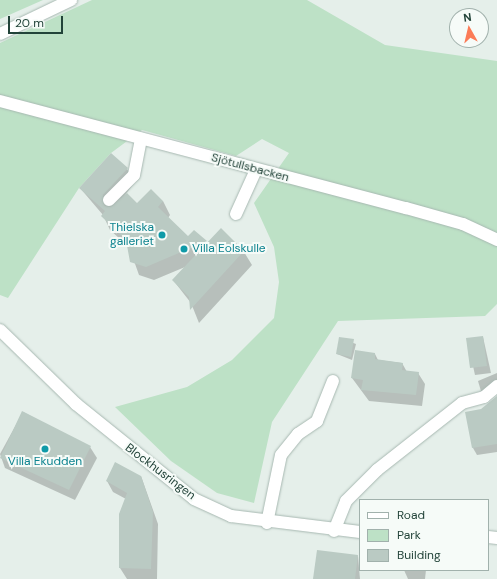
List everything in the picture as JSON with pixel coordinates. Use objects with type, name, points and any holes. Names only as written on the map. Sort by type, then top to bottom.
[{"type":"street","points":[[0,34],[72,0]]},
{"type":"street","name":"Sjötullsbacken","points":[[0,101],[463,224],[497,240]]},
{"type":"street","points":[[108,200],[134,175],[141,139]]},
{"type":"street","points":[[236,214],[256,170]]},
{"type":"street","name":"Blockhusringen","points":[[0,330],[76,404],[194,499],[231,516],[267,523],[359,532]]},
{"type":"street","points":[[267,523],[281,455],[298,434],[317,421],[333,381]]},
{"type":"street","points":[[334,530],[346,501],[377,470],[462,403],[484,397],[497,386]]},
{"type":"green space","points":[[0,0],[43,0],[0,19]]},
{"type":"green space","points":[[92,0],[307,0],[385,45],[497,61],[497,304],[485,316],[338,321],[272,422],[254,503],[217,493],[171,461],[115,407],[187,387],[232,360],[274,318],[279,282],[274,247],[254,203],[289,153],[262,139],[236,156],[142,130],[111,153],[79,188],[8,298],[0,295],[0,43]]},
{"type":"building","points":[[111,153],[128,168],[103,195],[104,206],[111,207],[127,193],[137,203],[151,189],[163,201],[158,207],[188,236],[194,230],[207,241],[146,267],[130,262],[126,240],[101,216],[105,211],[79,188]]},
{"type":"building","points":[[221,228],[244,251],[190,310],[189,297],[172,280]]},
{"type":"building","points":[[483,336],[487,366],[470,368],[466,338]]},
{"type":"building","points":[[339,337],[354,339],[351,357],[336,354]]},
{"type":"building","points":[[355,350],[375,353],[375,359],[403,363],[402,370],[419,372],[416,395],[361,390],[363,380],[351,378]]},
{"type":"building","points":[[497,396],[497,444],[472,448],[465,412],[481,409]]},
{"type":"building","name":"Villa Ekudden","points":[[22,411],[91,446],[69,490],[0,458]]},
{"type":"building","points":[[115,462],[141,476],[153,512],[151,569],[119,568],[119,514],[127,493],[106,481]]},
{"type":"building","points":[[317,550],[358,555],[355,579],[313,579]]},
{"type":"place","name":"Thielska galleriet","points":[[162,235]]},
{"type":"place","name":"Villa Eolskulle","points":[[184,249]]},
{"type":"place","name":"Villa Ekudden","points":[[45,449]]}]
